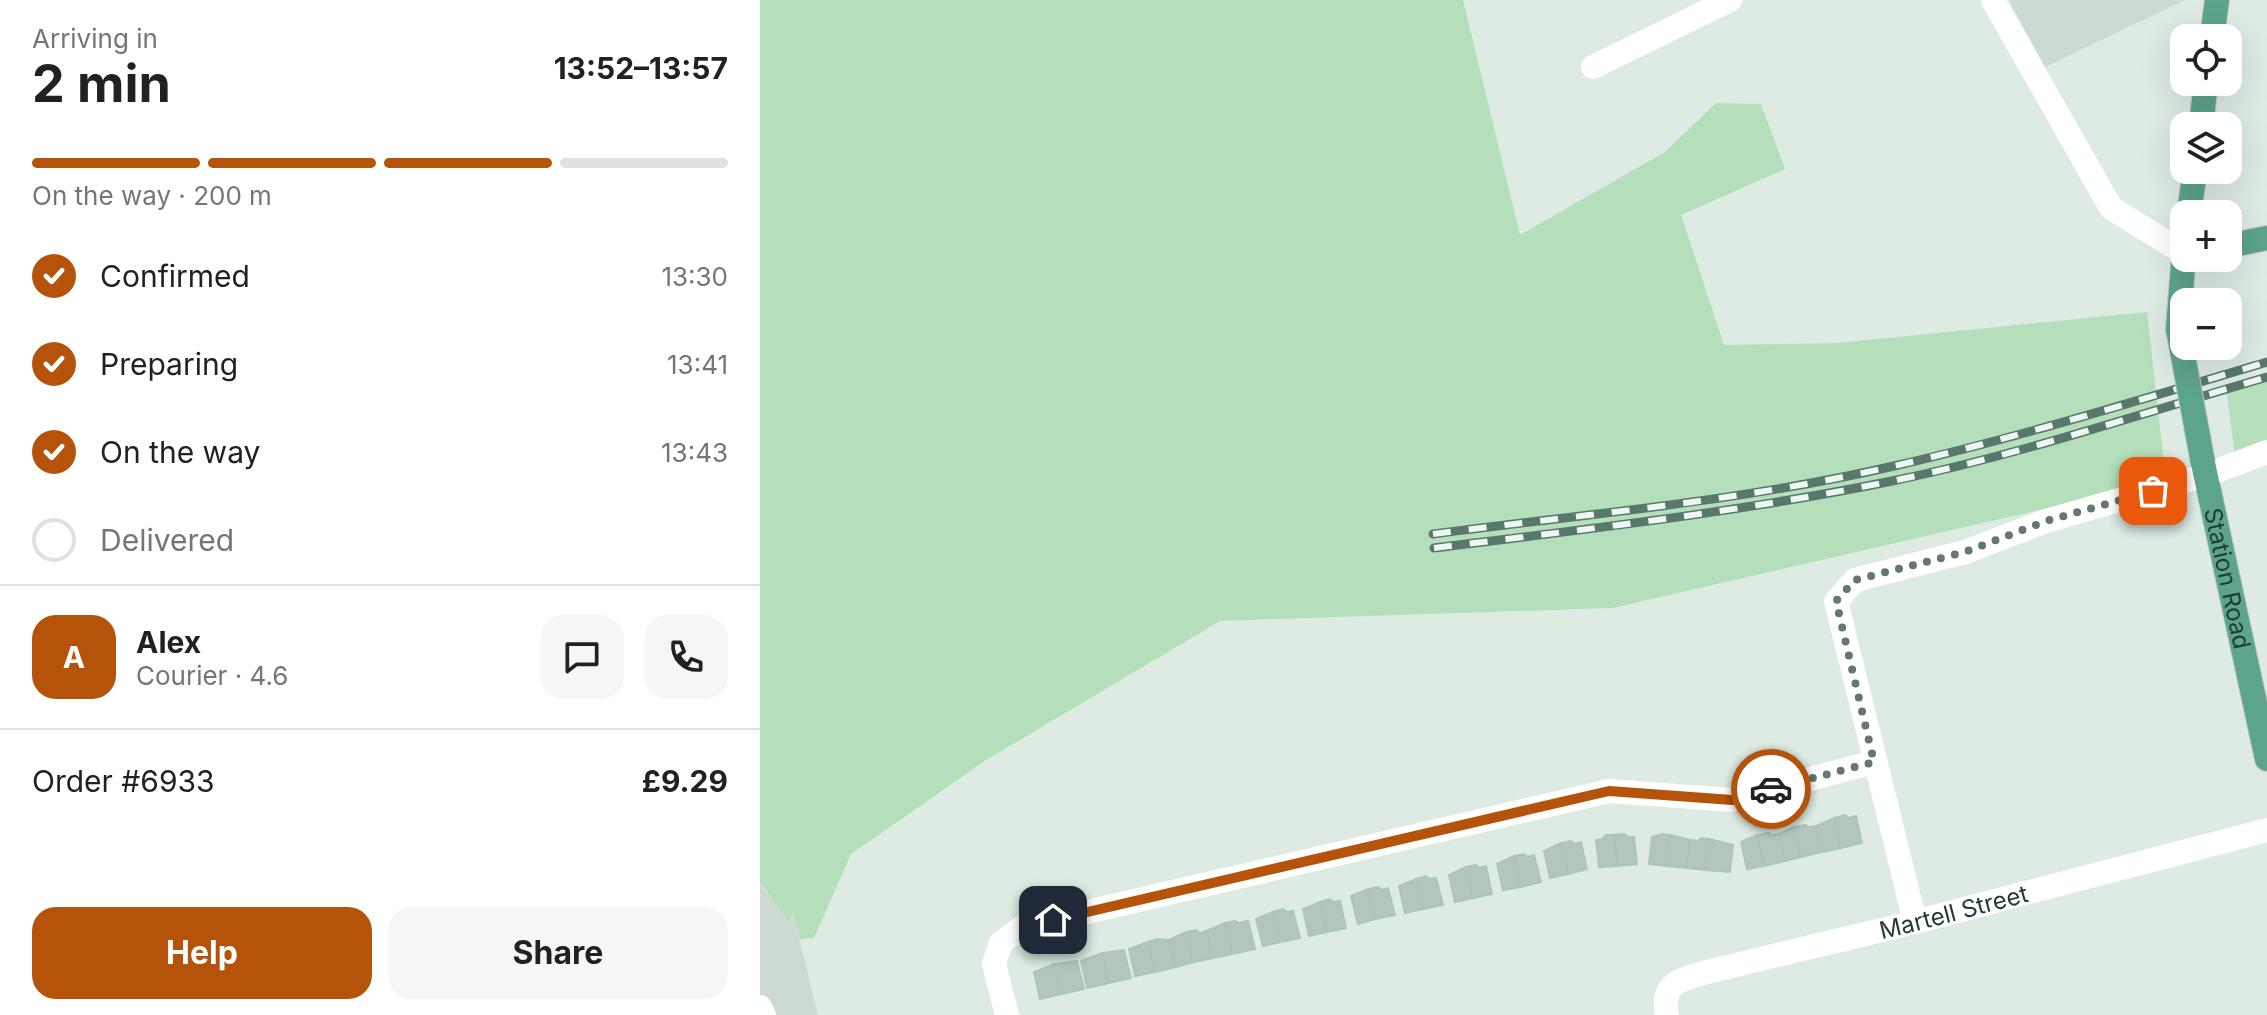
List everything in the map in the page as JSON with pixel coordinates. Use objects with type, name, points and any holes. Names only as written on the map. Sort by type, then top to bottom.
[{"type":"main road","points":[[2214,24],[2217,0]]},
{"type":"main road","points":[[2242,243],[2267,238]]},
{"type":"main road","name":"Station Road","points":[[2182,272],[2178,329],[2204,469],[2267,759]]},
{"type":"street","points":[[1593,67],[1730,0]]},
{"type":"street","points":[[1993,0],[2111,208],[2170,244]]},
{"type":"street","points":[[1915,922],[1836,601],[1855,580],[1965,552],[2046,521],[2204,469],[2267,452]]},
{"type":"street","points":[[1007,1015],[994,964],[1001,943],[1022,927],[1609,791],[1732,800],[1874,762]]},
{"type":"street","name":"Martell Street","points":[[1667,1015],[1666,995],[1671,986],[1681,980],[2267,830]]},
{"type":"street","points":[[760,1007],[764,1015]]},
{"type":"shaded area","points":[[2009,0],[2185,0],[2045,67]]},
{"type":"shaded area","points":[[760,882],[787,921],[793,913],[818,1015],[760,1015]]},
{"type":"green space","points":[[760,0],[1463,0],[1520,235],[1665,152],[1716,103],[1761,104],[1785,169],[1681,215],[1724,345],[1838,343],[2147,312],[2166,481],[1612,608],[1220,621],[986,760],[851,854],[814,938],[800,939],[793,913],[788,922],[760,882]]},
{"type":"green space","points":[[2267,374],[2267,444],[2235,456],[2226,387]]},
{"type":"building","points":[[1845,815],[1849,818],[1856,816],[1862,843],[1841,848],[1834,818]]},
{"type":"building","points":[[1834,818],[1841,848],[1822,852],[1816,826]]},
{"type":"building","points":[[1816,826],[1822,852],[1801,857],[1794,827]]},
{"type":"building","points":[[1794,827],[1801,857],[1785,861],[1779,834]]},
{"type":"building","points":[[1779,834],[1785,861],[1764,866],[1757,835]]},
{"type":"building","points":[[1614,835],[1634,837],[1637,864],[1617,866]]},
{"type":"building","points":[[1614,835],[1617,866],[1599,867],[1596,840]]},
{"type":"building","points":[[1670,835],[1667,866],[1649,864],[1652,837]]},
{"type":"building","points":[[1670,835],[1690,840],[1687,868],[1667,866]]},
{"type":"building","points":[[1757,835],[1764,866],[1747,869],[1741,842]]},
{"type":"building","points":[[1709,839],[1706,870],[1687,868],[1690,840]]},
{"type":"building","points":[[1709,839],[1733,845],[1730,872],[1706,870]]},
{"type":"building","points":[[1571,841],[1575,844],[1581,842],[1587,869],[1568,874],[1561,843]]},
{"type":"building","points":[[1561,843],[1568,874],[1550,878],[1544,851]]},
{"type":"building","points":[[1524,854],[1528,857],[1534,855],[1541,882],[1521,887],[1514,856]]},
{"type":"building","points":[[1514,856],[1521,887],[1503,890],[1497,864]]},
{"type":"building","points":[[1476,865],[1479,868],[1486,866],[1492,894],[1473,898],[1466,867]]},
{"type":"building","points":[[1466,867],[1473,898],[1455,902],[1449,875]]},
{"type":"building","points":[[1426,876],[1436,878],[1443,905],[1423,909],[1416,879]]},
{"type":"building","points":[[1416,879],[1423,909],[1405,913],[1399,886]]},
{"type":"building","points":[[1378,887],[1382,890],[1388,888],[1395,915],[1375,919],[1368,889]]},
{"type":"building","points":[[1368,889],[1375,919],[1358,924],[1351,896]]},
{"type":"building","points":[[1330,899],[1340,901],[1346,928],[1327,932],[1320,902]]},
{"type":"building","points":[[1320,902],[1327,932],[1309,936],[1303,909]]},
{"type":"building","points":[[1283,909],[1293,911],[1300,938],[1280,942],[1273,912]]},
{"type":"building","points":[[1273,912],[1280,942],[1263,946],[1256,919]]},
{"type":"building","points":[[1248,921],[1255,949],[1232,954],[1225,923]]},
{"type":"building","points":[[1225,923],[1232,954],[1213,958],[1206,931]]},
{"type":"building","points":[[1196,930],[1200,933],[1206,931],[1213,958],[1193,962],[1186,932]]},
{"type":"building","points":[[1186,932],[1193,962],[1176,967],[1169,940]]},
{"type":"building","points":[[1169,940],[1176,967],[1155,972],[1148,942]]},
{"type":"building","points":[[1148,942],[1155,972],[1135,976],[1129,949]]},
{"type":"building","points":[[1124,950],[1131,978],[1109,983],[1102,953]]},
{"type":"building","points":[[1102,953],[1109,983],[1087,988],[1081,961]]},
{"type":"building","points":[[1077,961],[1084,989],[1061,994],[1054,964]]},
{"type":"building","points":[[1054,964],[1061,994],[1040,999],[1034,972]]},
{"type":"railway","points":[[1433,534],[1665,506],[1837,478],[2035,430],[2267,362]]},
{"type":"railway","points":[[1434,548],[1721,511],[1892,481],[2034,446],[2267,377]]},
{"type":"way so far","points":[[1771,789],[1874,762],[1836,601],[1855,580],[1965,552],[2046,521],[2153,491]]},
{"type":"route","points":[[1053,920],[1609,791],[1732,800],[1771,789]]}]
